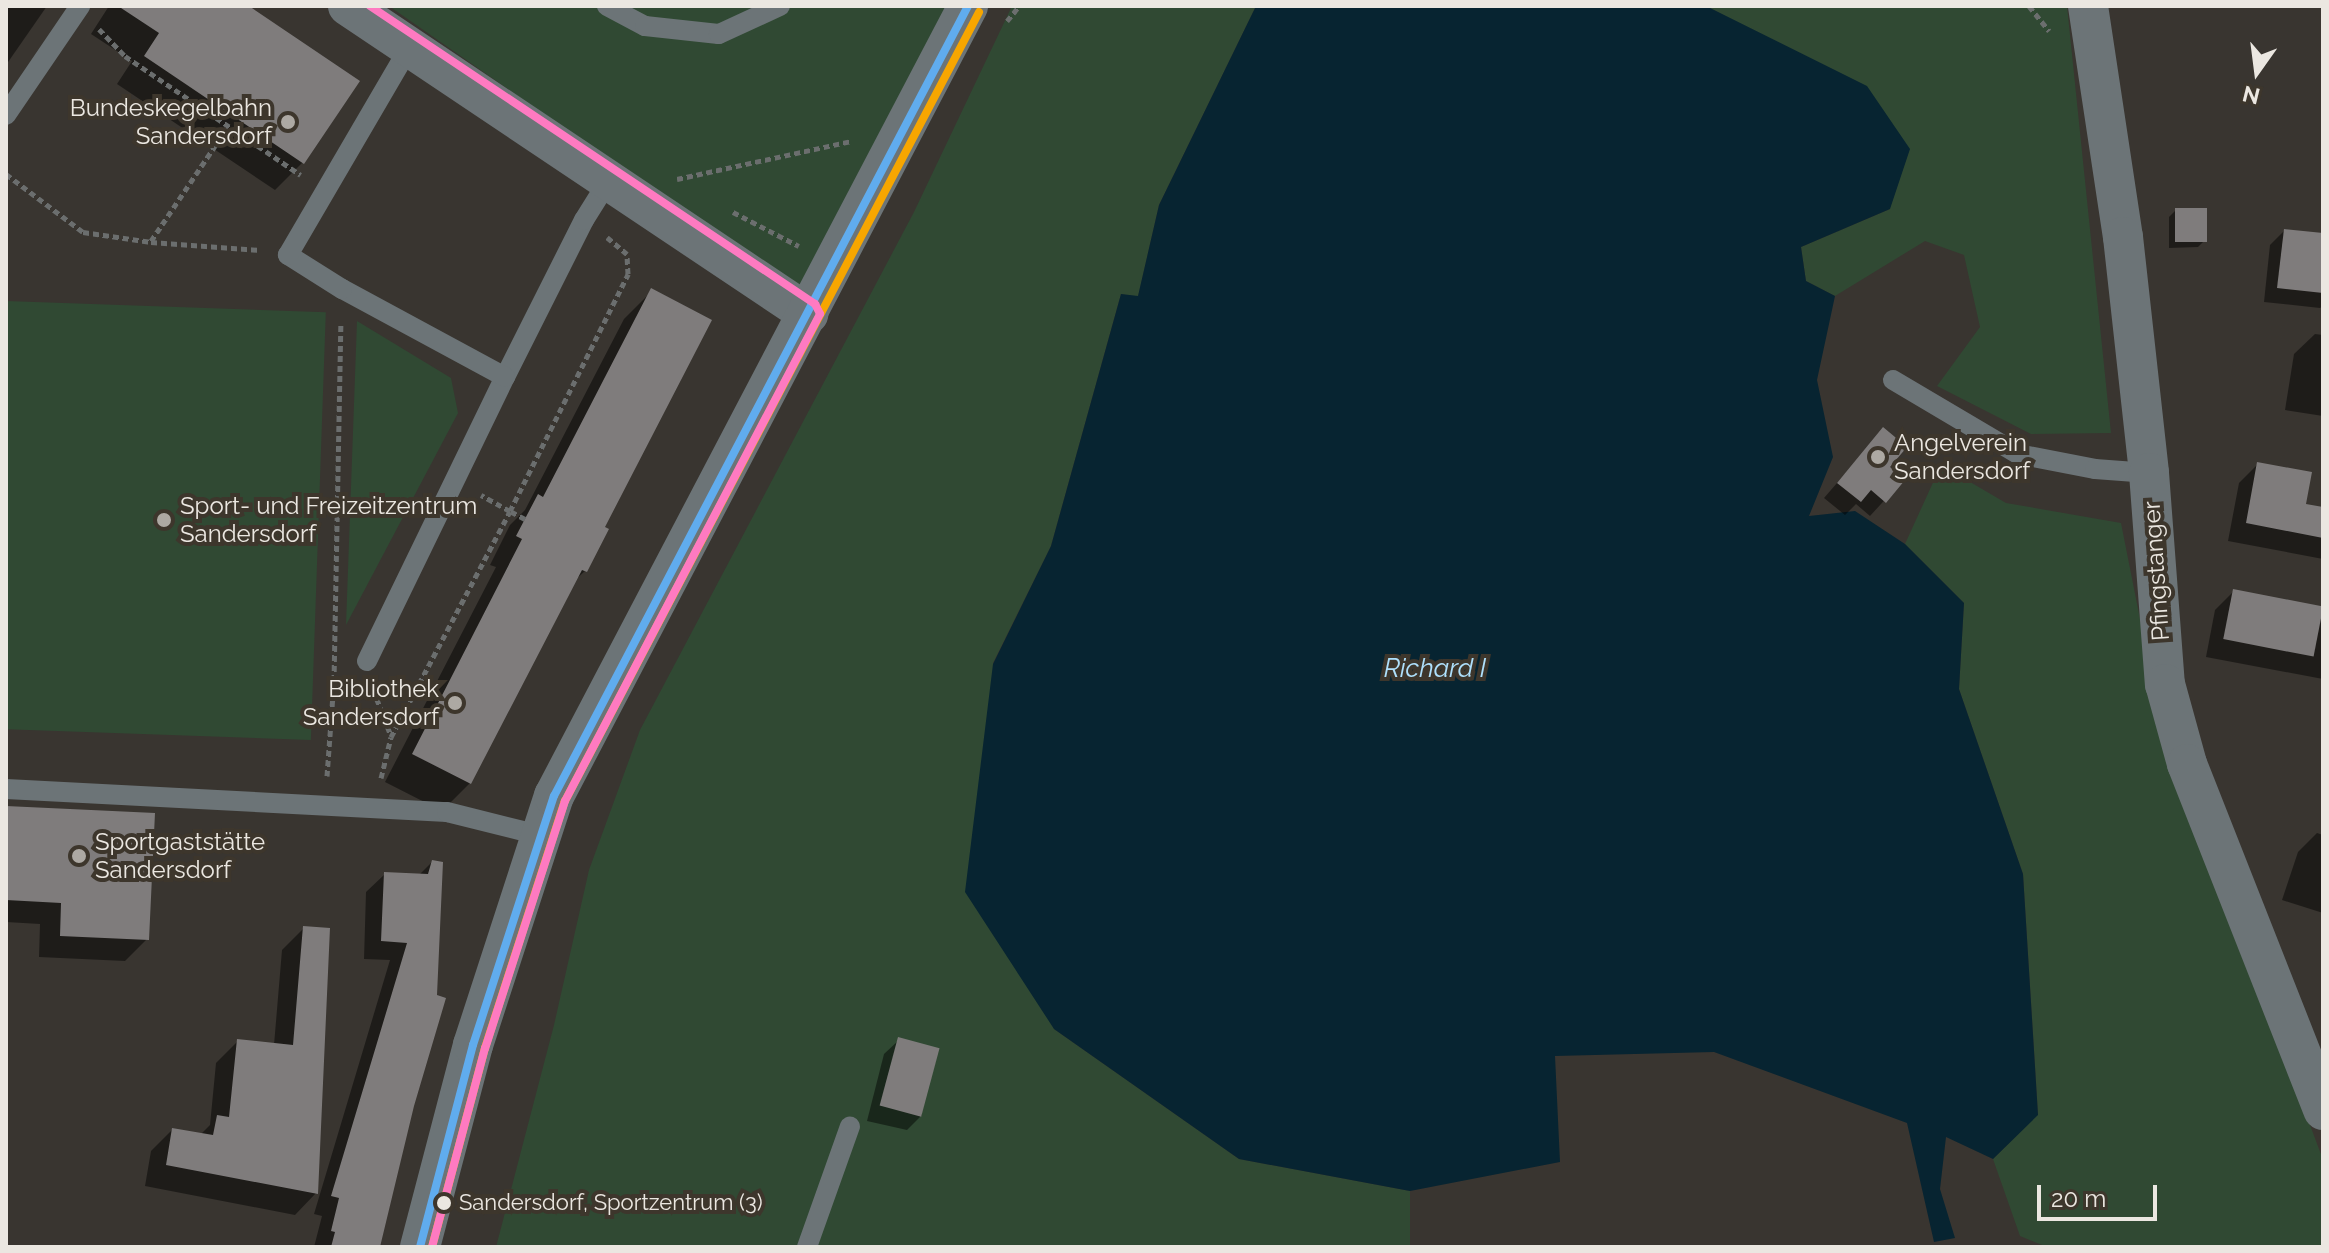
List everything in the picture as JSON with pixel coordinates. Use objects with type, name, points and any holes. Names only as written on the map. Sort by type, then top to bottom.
[{"type":"street","points":[[348,6],[584,167],[609,180],[808,314]]},
{"type":"street","points":[[420,1247],[473,1045],[539,835],[573,755],[968,6]]},
{"type":"street","name":"Pfingstanger","points":[[2088,6],[2123,237],[2149,473],[2159,636],[2175,726],[2187,764],[2323,1108]]},
{"type":"lane","points":[[607,6],[645,26],[719,34],[780,6]]},
{"type":"lane","points":[[6,115],[79,7]]},
{"type":"lane","points":[[409,48],[323,190],[288,255],[342,289],[505,377]]},
{"type":"lane","points":[[367,661],[453,480],[584,220],[609,180]]},
{"type":"lane","points":[[1893,380],[2018,454],[2095,469],[2149,473]]},
{"type":"lane","points":[[6,789],[447,812],[539,835]]},
{"type":"lane","points":[[807,1247],[850,1126]]},
{"type":"path","points":[[79,7],[125,56],[323,190]]},
{"type":"path","points":[[151,242],[229,125]]},
{"type":"path","points":[[672,180],[903,132]]},
{"type":"path","points":[[6,174],[83,232],[151,242],[278,251],[288,255]]},
{"type":"path","points":[[375,806],[391,737],[510,511],[628,274],[627,254],[584,220]]},
{"type":"path","points":[[325,805],[334,681],[342,289]]},
{"type":"path","points":[[453,480],[525,519]]},
{"type":"path","points":[[367,661],[365,668],[391,737]]},
{"type":"green space","points":[[389,6],[950,6],[801,294]]},
{"type":"green space","points":[[1012,6],[1256,6],[1159,205],[1138,297],[1121,294],[1051,546],[993,663],[1054,1029],[1239,1159],[1410,1191],[1410,1247],[496,1247],[554,1025],[589,870],[640,730],[914,212]]},
{"type":"green space","points":[[1706,6],[2067,6],[2111,433],[2031,434],[1937,386],[1980,327],[1964,255],[1925,241],[1835,296],[1806,281],[1801,247],[1890,209],[1725,16]]},
{"type":"green space","name":"Sport- und Freizeitzentrum Sandersdorf","points":[[6,301],[326,312],[311,740],[6,729]]},
{"type":"green space","points":[[357,321],[451,378],[458,413],[346,625]]},
{"type":"green space","points":[[1941,465],[2006,503],[2121,523],[2162,730],[2322,1157],[2323,1247],[2047,1247],[2020,1236],[1993,1159],[2038,1114],[2023,874],[1959,689],[1964,603],[1905,544]]},
{"type":"water","name":"Richard I","points":[[1256,6],[1706,6],[1867,86],[1910,149],[1890,209],[1801,247],[1806,281],[1835,296],[1817,380],[1833,457],[1809,516],[1855,511],[1905,544],[1964,603],[1959,689],[2023,874],[2038,1115],[1993,1159],[1946,1137],[1940,1189],[1955,1238],[1934,1242],[1907,1123],[1714,1052],[1555,1056],[1560,1162],[1410,1191],[1239,1159],[1054,1029],[965,892],[993,664],[1051,546],[1121,294],[1138,296],[1159,205]]},
{"type":"building","name":"Bundeskegelbahn Sandersdorf","points":[[118,6],[249,6],[360,81],[304,164],[144,56],[159,33]]},
{"type":"building","points":[[2175,208],[2207,208],[2207,242],[2175,242]]},
{"type":"building","points":[[2284,229],[2323,233],[2323,293],[2277,288]]},
{"type":"building","points":[[651,288],[712,320],[605,527],[609,529],[587,572],[582,570],[471,784],[412,754],[522,539],[516,536],[538,494],[543,497]]},
{"type":"building","name":"Angelverein Sandersdorf","points":[[1883,427],[1907,447],[1890,467],[1905,480],[1886,503],[1871,490],[1861,502],[1837,483]]},
{"type":"building","points":[[2257,462],[2312,472],[2306,504],[2323,507],[2323,538],[2246,523]]},
{"type":"building","points":[[2233,589],[2323,606],[2314,657],[2223,639]]},
{"type":"building","name":"Sportgaststätte Sandersdorf","points":[[6,806],[155,813],[149,940],[60,936],[61,903],[6,900]]},
{"type":"building","points":[[432,860],[443,862],[437,995],[446,998],[414,1106],[380,1247],[331,1247],[335,1232],[331,1231],[339,1198],[331,1196],[407,943],[381,941],[384,872],[428,874]]},
{"type":"building","points":[[303,926],[330,928],[318,1194],[166,1165],[172,1128],[213,1135],[217,1115],[229,1117],[237,1039],[293,1045]]},
{"type":"building","points":[[898,1037],[940,1048],[921,1117],[880,1106]]},
{"type":"transit line","points":[[370,6],[815,304],[820,314],[565,801],[485,1048],[432,1247]]},
{"type":"transit line","points":[[420,1247],[473,1045],[554,796],[968,6]]},
{"type":"transit line","points":[[432,1247],[485,1048],[565,801],[979,12]]},
{"type":"place","name":"Bundeskegelbahn Sandersdorf","points":[[288,122]]},
{"type":"place","name":"Angelverein Sandersdorf","points":[[1878,457]]},
{"type":"place","name":"Sport- und Freizeitzentrum Sandersdorf","points":[[164,520]]},
{"type":"place","name":"Bibliothek Sandersdorf","points":[[455,703]]},
{"type":"place","name":"Sportgaststätte Sandersdorf","points":[[79,856]]},
{"type":"place","name":"Sandersdorf, Sportzentrum (3)","points":[[444,1203]]}]
